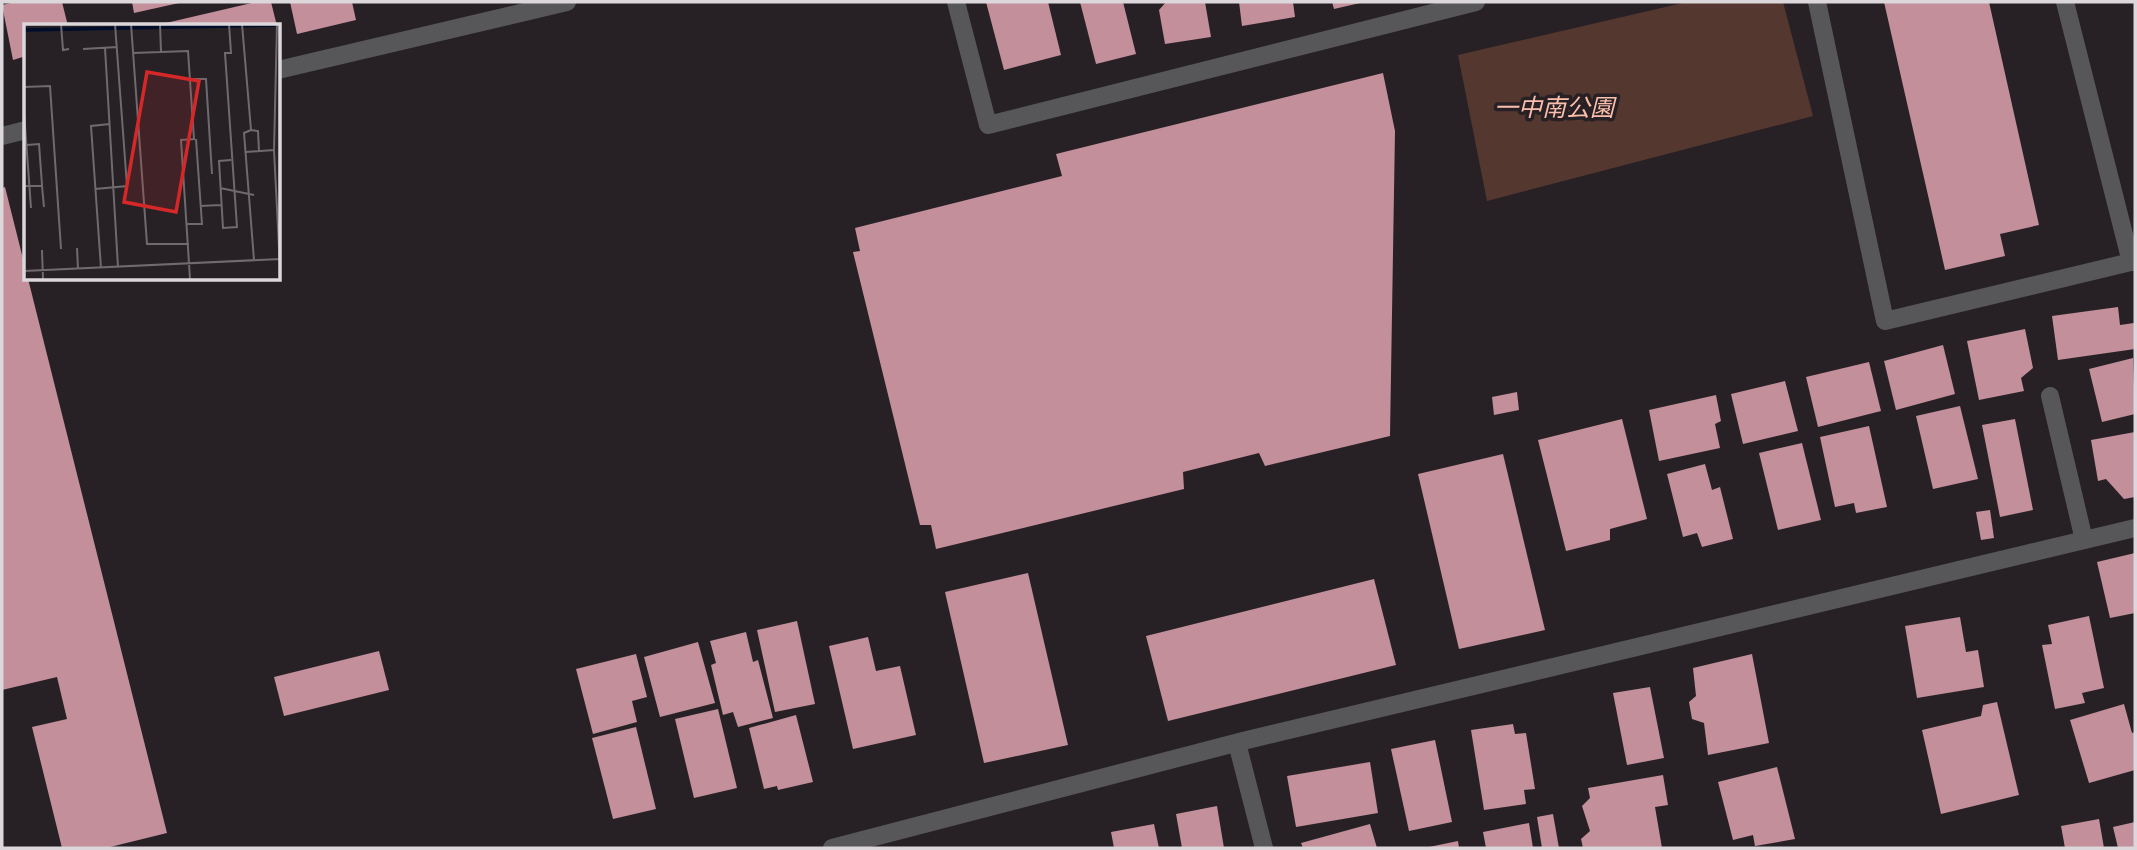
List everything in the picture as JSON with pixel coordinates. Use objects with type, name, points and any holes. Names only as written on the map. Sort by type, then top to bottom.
[{"type":"street","points":[[280,70],[567,2]]},
{"type":"street","points":[[956,2],[988,125],[1476,2]]},
{"type":"street","points":[[1817,2],[1885,321],[2133,262],[2065,2]]},
{"type":"street","points":[[2,136],[24,130]]},
{"type":"street","points":[[2050,396],[2084,540]]},
{"type":"street","points":[[832,848],[1237,743],[2135,528]]},
{"type":"street","points":[[1237,743],[1264,848]]},
{"type":"green space","name":"一中南公園","points":[[1687,2],[1783,2],[1813,116],[1487,201],[1458,55]]},
{"type":"building","points":[[15,2],[62,2],[68,24],[24,24],[24,57],[13,60],[2,5]]},
{"type":"building","points":[[132,2],[178,2],[179,3],[134,13]]},
{"type":"building","points":[[256,2],[271,2],[276,24],[162,24]]},
{"type":"building","points":[[290,2],[352,2],[356,20],[297,34]]},
{"type":"building","points":[[986,2],[1048,2],[1061,55],[1004,70]]},
{"type":"building","points":[[1080,2],[1123,2],[1136,54],[1096,64]]},
{"type":"building","points":[[1166,2],[1205,2],[1211,37],[1165,44],[1159,10]]},
{"type":"building","points":[[1239,2],[1293,2],[1295,17],[1242,26]]},
{"type":"building","points":[[1332,2],[1360,2],[1360,3],[1334,9]]},
{"type":"building","points":[[1884,2],[1989,2],[2039,225],[2000,234],[2005,256],[1945,270]]},
{"type":"building","points":[[1383,73],[1395,131],[1390,436],[1265,466],[1259,453],[1183,472],[1184,489],[936,549],[931,525],[920,525],[853,252],[860,251],[855,228],[1062,176],[1056,154]]},
{"type":"building","points":[[5,187],[24,263],[24,280],[28,280],[167,833],[106,848],[62,848],[32,727],[67,719],[57,677],[2,690],[2,188]]},
{"type":"building","points":[[2118,307],[2120,325],[2134,323],[2135,349],[2058,360],[2052,316]]},
{"type":"building","points":[[2025,329],[2033,368],[2021,378],[2024,391],[1979,400],[1967,341]]},
{"type":"building","points":[[1943,345],[1955,394],[1896,410],[1884,361]]},
{"type":"building","points":[[2133,358],[2135,414],[2102,422],[2089,369]]},
{"type":"building","points":[[1869,362],[1881,411],[1818,427],[1806,377]]},
{"type":"building","points":[[1785,381],[1798,431],[1743,444],[1731,394]]},
{"type":"building","points":[[1517,392],[1519,410],[1494,415],[1492,397]]},
{"type":"building","points":[[1716,395],[1721,421],[1715,424],[1720,448],[1659,461],[1649,410]]},
{"type":"building","points":[[1960,406],[1978,479],[1933,489],[1916,416]]},
{"type":"building","points":[[1622,419],[1647,519],[1610,529],[1610,540],[1566,551],[1538,440]]},
{"type":"building","points":[[2015,419],[2033,510],[2000,517],[1982,425]]},
{"type":"building","points":[[1869,426],[1887,507],[1856,513],[1854,503],[1835,507],[1820,437]]},
{"type":"building","points":[[2135,432],[2135,497],[2124,499],[2106,479],[2098,481],[2091,440]]},
{"type":"building","points":[[1802,443],[1821,520],[1778,530],[1759,453]]},
{"type":"building","points":[[1503,454],[1545,630],[1459,649],[1418,474]]},
{"type":"building","points":[[1705,464],[1712,490],[1720,487],[1733,539],[1702,547],[1697,533],[1683,537],[1667,474]]},
{"type":"building","points":[[1990,510],[1994,538],[1981,540],[1976,512]]},
{"type":"building","points":[[2135,553],[2135,613],[2110,618],[2097,562]]},
{"type":"building","points":[[1028,573],[1068,745],[984,763],[945,592]]},
{"type":"building","points":[[1374,579],[1396,665],[1168,721],[1146,636]]},
{"type":"building","points":[[2089,616],[2104,688],[2082,693],[2085,703],[2055,709],[2042,645],[2052,644],[2048,625]]},
{"type":"building","points":[[1960,617],[1966,652],[1978,650],[1984,687],[1917,698],[1905,626]]},
{"type":"building","points":[[797,621],[815,704],[775,712],[757,630]]},
{"type":"building","points":[[746,632],[753,662],[758,660],[773,718],[738,727],[733,712],[723,715],[711,665],[716,663],[710,641]]},
{"type":"building","points":[[868,637],[876,671],[900,666],[916,735],[853,749],[829,646]]},
{"type":"building","points":[[698,642],[715,703],[660,717],[644,657]]},
{"type":"building","points":[[379,651],[389,690],[284,716],[274,677]]},
{"type":"building","points":[[636,654],[647,697],[632,701],[637,722],[593,734],[576,669]]},
{"type":"building","points":[[1752,654],[1769,743],[1708,755],[1704,723],[1692,719],[1689,702],[1696,696],[1693,668]]},
{"type":"building","points":[[1650,687],[1664,758],[1627,765],[1613,693]]},
{"type":"building","points":[[1997,702],[2019,795],[1941,814],[1922,730],[1981,716],[1983,705]]},
{"type":"building","points":[[2124,704],[2132,733],[2135,732],[2135,770],[2089,783],[2070,720]]},
{"type":"building","points":[[718,709],[737,788],[694,798],[675,719]]},
{"type":"building","points":[[796,715],[813,782],[778,790],[777,786],[764,789],[749,728]]},
{"type":"building","points":[[1513,724],[1515,734],[1526,733],[1535,789],[1524,790],[1526,804],[1484,810],[1471,730]]},
{"type":"building","points":[[636,727],[656,809],[613,819],[592,738]]},
{"type":"building","points":[[1435,740],[1452,822],[1409,831],[1391,749]]},
{"type":"building","points":[[1370,762],[1378,813],[1296,827],[1287,776]]},
{"type":"building","points":[[1777,767],[1795,839],[1755,846],[1753,835],[1733,840],[1718,782]]},
{"type":"building","points":[[1663,775],[1668,805],[1655,807],[1662,848],[1583,848],[1581,839],[1590,831],[1582,806],[1590,798],[1588,788]]},
{"type":"building","points":[[1217,806],[1224,848],[1182,848],[1176,814]]},
{"type":"building","points":[[1553,814],[1559,848],[1542,848],[1537,817]]},
{"type":"building","points":[[2099,819],[2104,848],[2065,848],[2061,826]]},
{"type":"building","points":[[2135,822],[2135,848],[2118,848],[2113,827]]},
{"type":"building","points":[[1529,823],[1533,848],[1486,848],[1483,832]]},
{"type":"building","points":[[1154,824],[1159,848],[1114,848],[1111,832]]},
{"type":"building","points":[[1370,824],[1377,848],[1303,848],[1301,843]]},
{"type":"building","points":[[1458,841],[1459,848],[1429,848],[1429,847]]}]
